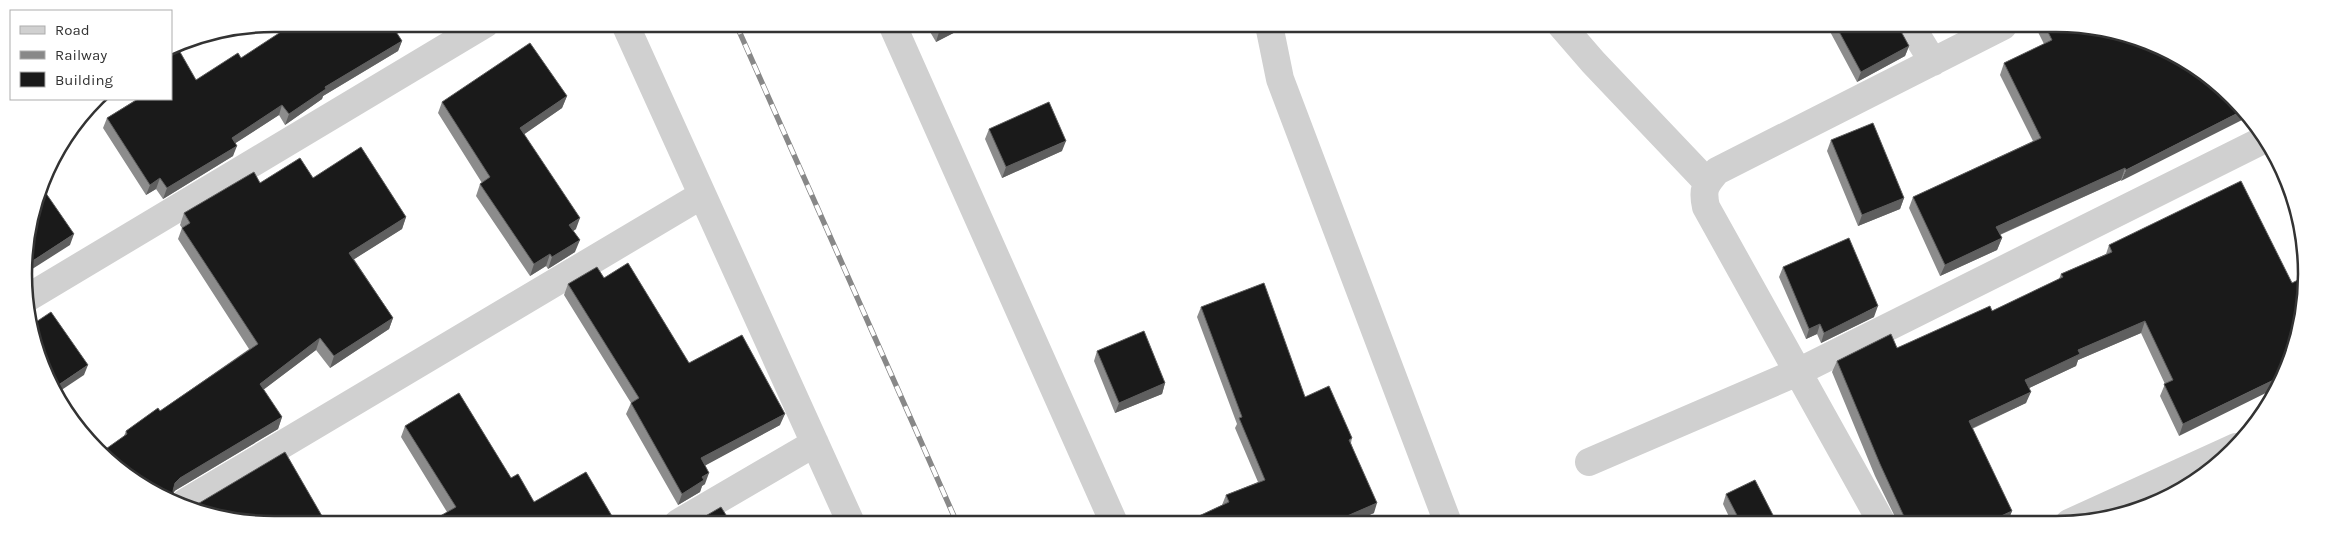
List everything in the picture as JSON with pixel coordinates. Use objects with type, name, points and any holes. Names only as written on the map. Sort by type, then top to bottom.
[{"type":"street","points":[[34,294],[471,32]]},
{"type":"street","points":[[629,32],[848,516]]},
{"type":"street","points":[[896,32],[1111,516]]},
{"type":"street","points":[[1270,32],[1280,79],[1445,516]]},
{"type":"street","points":[[1567,32],[1707,182]]},
{"type":"street","points":[[1914,32],[1932,62]]},
{"type":"street","points":[[1878,516],[1706,207],[1703,194],[1707,182],[1717,171],[1991,32]]},
{"type":"street","points":[[1589,462],[1798,372],[2259,143]]},
{"type":"street","points":[[189,501],[702,195]]},
{"type":"street","points":[[690,516],[815,443]]},
{"type":"street","points":[[2089,514],[2214,457]]},
{"type":"building","points":[[281,32],[396,32],[402,41],[325,87],[326,89],[289,114],[282,105],[232,138],[237,146],[167,188],[160,178],[150,185],[107,118],[136,100],[172,100],[172,55],[180,52],[196,80],[238,53],[241,58]]},
{"type":"building","points":[[1839,32],[1901,32],[1909,46],[1861,72]]},
{"type":"building","points":[[2048,32],[2103,37],[2133,45],[2163,57],[2203,83],[2227,103],[2236,114],[2126,170],[2125,168],[1996,227],[2002,238],[1945,265],[1913,197],[2041,138],[2004,63],[2052,40]]},
{"type":"building","points":[[530,43],[567,96],[520,128],[580,218],[569,225],[580,240],[552,257],[550,254],[534,264],[480,184],[490,177],[442,102]]},
{"type":"building","points":[[1049,102],[1066,141],[1006,167],[989,129]]},
{"type":"building","points":[[1873,123],[1904,198],[1862,215],[1831,140]]},
{"type":"building","points":[[361,147],[406,217],[349,253],[393,318],[334,356],[320,338],[260,384],[282,417],[180,478],[175,483],[174,495],[167,492],[140,476],[106,449],[127,434],[126,431],[158,408],[160,411],[258,344],[182,228],[190,223],[184,213],[254,172],[260,183],[300,158],[313,178]]},
{"type":"building","points":[[2241,181],[2292,283],[2298,280],[2293,322],[2285,352],[2274,380],[2183,424],[2164,384],[2173,380],[2145,321],[2078,350],[2080,354],[2025,380],[2031,392],[1969,421],[2012,511],[2001,516],[1904,516],[1837,361],[1891,334],[1897,348],[1990,306],[1992,311],[2063,277],[2061,274],[2112,252],[2109,245]]},
{"type":"building","points":[[46,194],[74,234],[33,261],[37,227]]},
{"type":"building","points":[[1849,238],[1878,306],[1824,333],[1820,324],[1809,329],[1783,267]]},
{"type":"building","points":[[628,263],[689,363],[742,335],[785,414],[701,458],[709,473],[702,477],[704,480],[682,494],[631,403],[639,398],[568,284],[597,267],[604,278]]},
{"type":"building","points":[[1264,283],[1305,397],[1329,386],[1352,438],[1349,440],[1377,503],[1347,516],[1199,516],[1229,502],[1226,495],[1265,480],[1239,418],[1242,417],[1201,307]]},
{"type":"building","points":[[51,312],[88,365],[59,385],[45,352],[37,321]]},
{"type":"building","points":[[1144,331],[1165,383],[1119,403],[1097,351]]},
{"type":"building","points":[[459,393],[511,478],[518,474],[534,502],[586,472],[612,516],[440,516],[456,507],[405,426]]},
{"type":"building","points":[[285,452],[322,516],[259,516],[227,512],[197,504]]},
{"type":"building","points":[[1755,480],[1773,516],[1737,516],[1726,494]]},
{"type":"building","points":[[721,507],[727,516],[706,516]]},
{"type":"railway","points":[[740,32],[954,516]]}]
